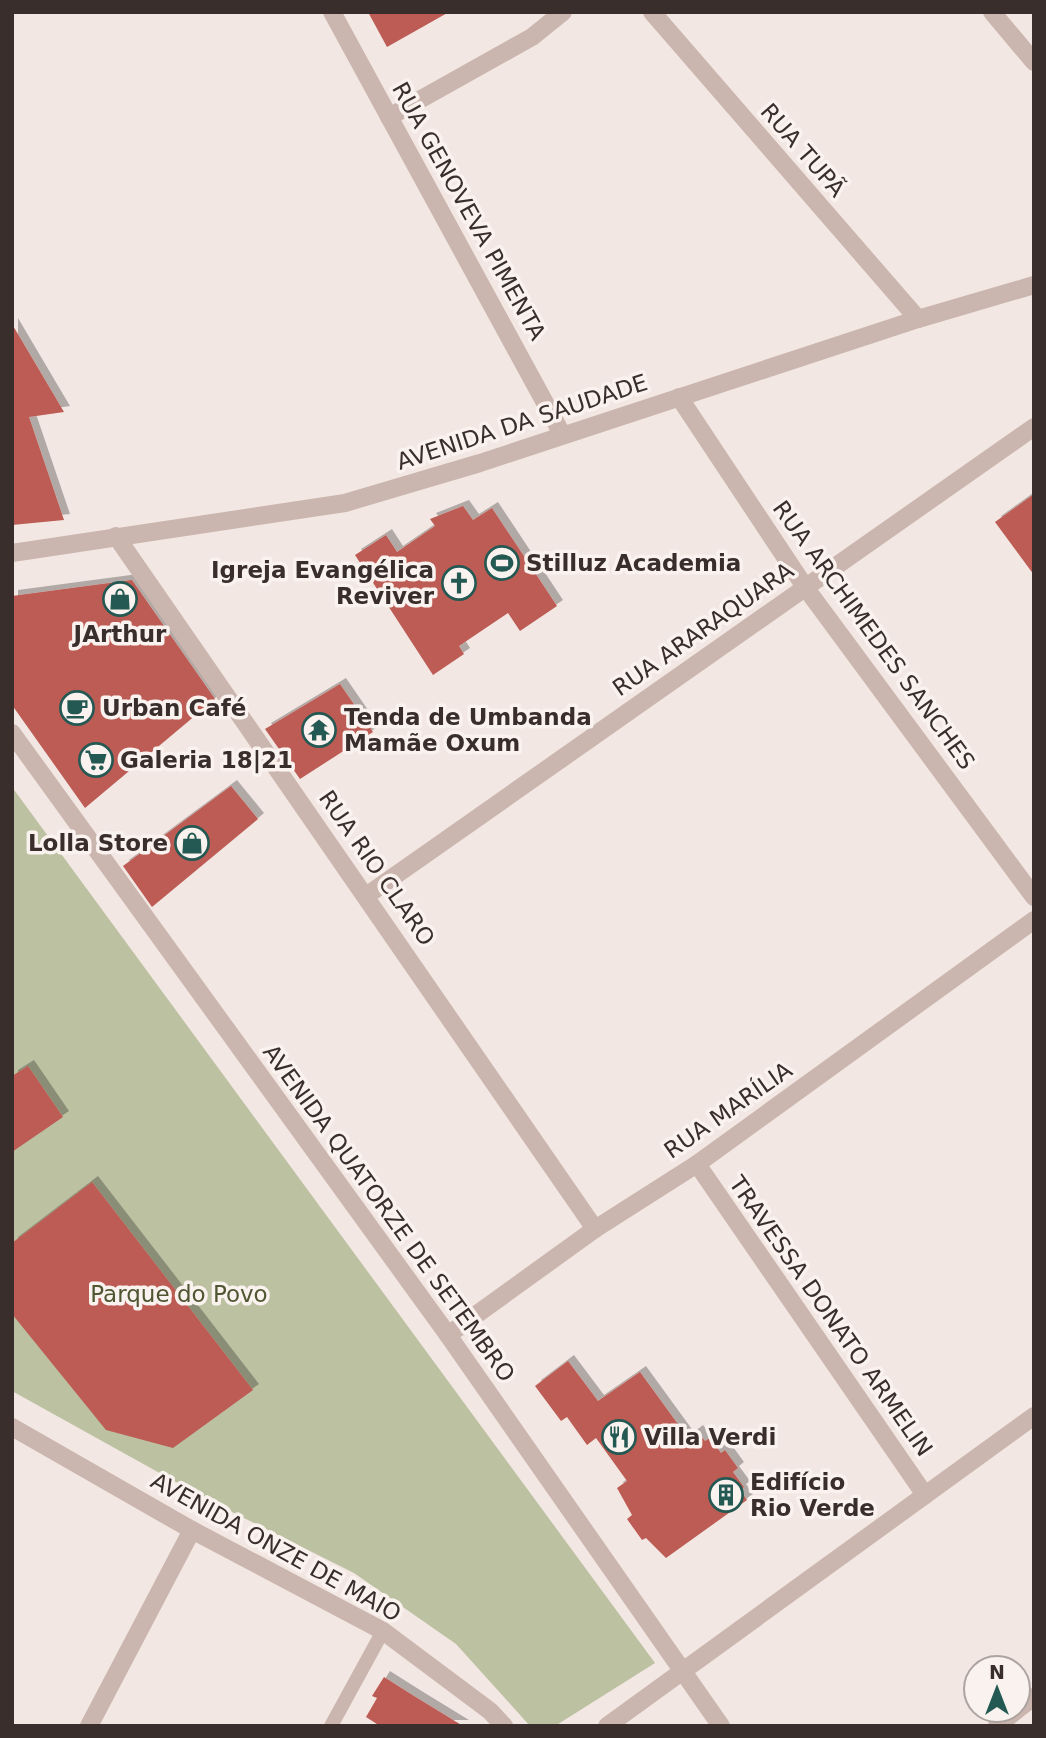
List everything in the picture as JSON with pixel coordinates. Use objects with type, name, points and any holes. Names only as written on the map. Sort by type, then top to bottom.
[{"type":"street","name":"RUA GENOVEVA PIMENTA","points":[[332,12],[562,434]]},
{"type":"street","points":[[389,117],[532,37],[563,12]]},
{"type":"street","name":"RUA TUPÃ","points":[[652,12],[918,320]]},
{"type":"street","points":[[992,12],[1034,62]]},
{"type":"street","name":"AVENIDA DA SAUDADE","points":[[12,553],[345,503],[480,463],[562,434],[1034,285]]},
{"type":"street","name":"RUA ARCHIMEDES SANCHES","points":[[679,397],[806,587],[1034,897]]},
{"type":"street","name":"RUA ARARAQUARA","points":[[366,896],[1034,427]]},
{"type":"street","name":"RUA RIO CLARO","points":[[116,537],[595,1230]]},
{"type":"street","name":"AVENIDA QUATORZE DE SETEMBRO","points":[[12,733],[448,1335],[721,1726]]},
{"type":"street","name":"RUA MARÍLIA","points":[[448,1335],[595,1230],[697,1164],[1034,920]]},
{"type":"street","name":"TRAVESSA DONATO ARMELIN","points":[[697,1164],[925,1495]]},
{"type":"street","points":[[607,1726],[1034,1416]]},
{"type":"street","name":"AVENIDA ONZE DE MAIO","points":[[12,1427],[192,1530],[383,1631],[490,1711],[504,1726]]},
{"type":"street","points":[[89,1726],[192,1530]]},
{"type":"lane","points":[[331,1726],[383,1631]]},
{"type":"green space","name":"Parque do Povo","points":[[12,787],[655,1663],[555,1726],[530,1726],[456,1644],[354,1573],[210,1501],[12,1391]]},
{"type":"building","points":[[368,12],[449,12],[387,47]]},
{"type":"building","points":[[12,324],[64,412],[29,417],[64,520],[12,525]]},
{"type":"building","points":[[1034,494],[1034,575],[995,522]]},
{"type":"building","points":[[463,506],[473,520],[492,508],[557,606],[520,631],[508,613],[459,646],[464,654],[433,675],[355,555],[386,535],[397,552],[435,526],[430,519]]},
{"type":"building","points":[[132,580],[215,699],[85,808],[12,705],[12,596]]},
{"type":"building","name":"Tenda de Umbanda Mamãe Oxum","points":[[340,684],[373,732],[300,779],[265,729]]},
{"type":"building","name":"Lolla Store","points":[[231,786],[258,819],[152,907],[123,866]]},
{"type":"building","points":[[28,1066],[63,1117],[12,1152],[12,1076]]},
{"type":"building","points":[[92,1182],[253,1390],[173,1448],[106,1430],[12,1314],[12,1243]]},
{"type":"building","points":[[568,1361],[598,1401],[640,1372],[688,1438],[697,1431],[705,1441],[710,1438],[721,1453],[725,1450],[738,1468],[733,1472],[744,1487],[740,1490],[747,1500],[666,1558],[646,1538],[642,1540],[627,1519],[632,1515],[617,1488],[627,1481],[596,1438],[587,1445],[567,1417],[561,1421],[535,1386]]},
{"type":"building","points":[[384,1677],[463,1726],[380,1726],[366,1717],[377,1698],[372,1696]]},
{"type":"place","name":"Stilluz Academia","points":[[502,563]]},
{"type":"place","name":"Igreja Evangélica Reviver","points":[[459,583]]},
{"type":"place","name":"JArthur","points":[[120,599]]},
{"type":"place","name":"Urban Café","points":[[77,708]]},
{"type":"place","name":"Tenda de Umbanda Mamãe Oxum","points":[[319,730]]},
{"type":"place","name":"Galeria 18|21","points":[[96,760]]},
{"type":"place","name":"Lolla Store","points":[[192,843]]},
{"type":"place","name":"Villa Verdi","points":[[619,1437]]},
{"type":"place","name":"Edifício Rio Verde","points":[[726,1495]]}]
